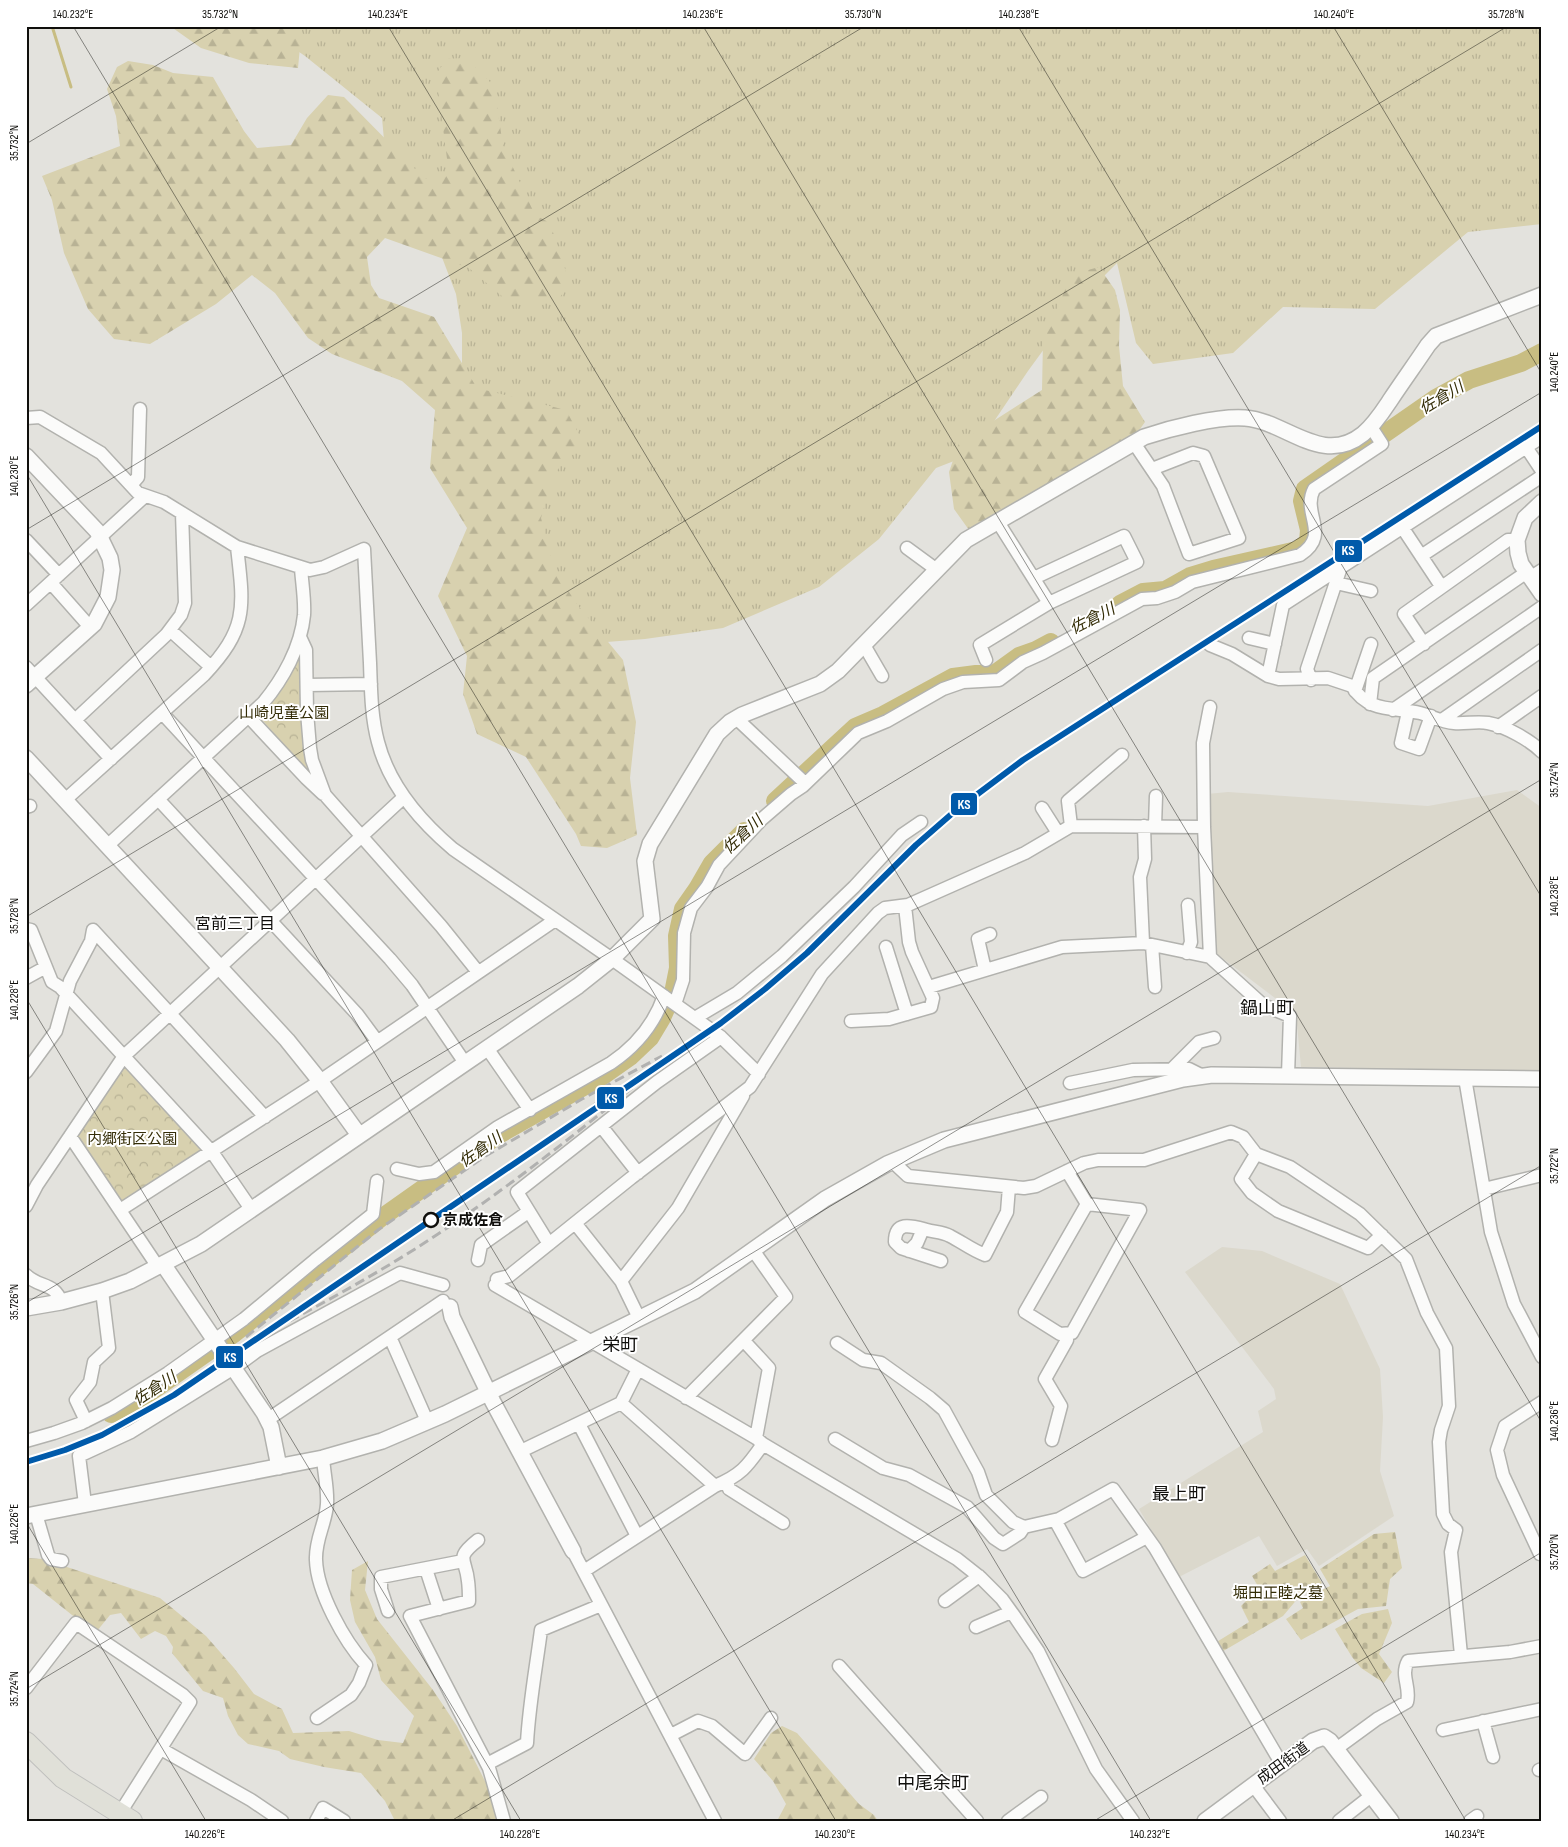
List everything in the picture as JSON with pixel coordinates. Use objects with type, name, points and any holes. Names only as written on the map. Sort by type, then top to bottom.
[{"type":"highway","points":[[26,1742],[63,1778],[124,1818]]},
{"type":"street","points":[[26,1308],[102,1292],[161,1266],[201,1244],[578,986],[612,959],[652,919],[645,861],[650,844],[717,734],[736,718],[820,684],[838,671],[966,540],[1144,437],[1161,432],[1230,418],[1248,418],[1260,421],[1318,445],[1332,446],[1347,443],[1361,436],[1371,427],[1436,336],[1542,295]]},
{"type":"street","points":[[131,485],[138,477],[140,409]]},
{"type":"street","points":[[26,418],[40,417],[101,453],[138,493],[164,502],[237,548],[310,570],[324,567],[364,549],[372,711],[378,743],[389,772],[404,797],[417,814],[453,849],[721,1037],[759,1074]]},
{"type":"street","points":[[675,1004],[683,980],[684,933],[691,908],[707,887],[719,864],[801,779],[858,733],[887,721],[943,689],[963,682],[999,680],[1023,662],[1142,599],[1157,598],[1175,592],[1192,582],[1300,555],[1310,549],[1315,539],[1316,528],[1310,506],[1310,496],[1314,489],[1382,444],[1371,427]]},
{"type":"street","points":[[1268,676],[1283,605],[1542,437]]},
{"type":"street","points":[[1134,443],[1163,486],[1189,554],[1239,538],[1204,456],[1193,453],[1152,469]]},
{"type":"street","points":[[1526,447],[1542,471]]},
{"type":"street","points":[[26,456],[88,521],[100,537],[110,558],[112,570],[108,597],[102,610],[90,627],[29,676],[75,720],[111,759]]},
{"type":"street","points":[[1421,556],[1542,476]]},
{"type":"street","points":[[26,606],[145,496]]},
{"type":"street","points":[[1542,502],[1525,518],[1517,540],[1521,564],[1533,573],[1542,594]]},
{"type":"street","points":[[75,720],[170,630],[181,615],[185,603],[182,513]]},
{"type":"street","points":[[998,522],[1050,603]]},
{"type":"street","points":[[1402,528],[1441,586]]},
{"type":"street","points":[[986,660],[980,645],[1050,603],[1138,562],[1124,536],[1034,578]]},
{"type":"street","points":[[26,540],[90,627]]},
{"type":"street","points":[[1424,644],[1404,614],[1508,540],[1517,540]]},
{"type":"street","points":[[65,800],[211,667],[227,647],[240,620],[242,604],[237,548]]},
{"type":"street","points":[[907,548],[937,570]]},
{"type":"street","points":[[1311,680],[1307,669],[1341,567]]},
{"type":"street","points":[[107,846],[263,703],[275,688],[300,638],[304,615],[301,568]]},
{"type":"street","points":[[1370,704],[1373,678],[1533,573]]},
{"type":"street","points":[[1336,583],[1372,591]]},
{"type":"street","points":[[1393,710],[1542,606]]},
{"type":"street","points":[[170,630],[211,667]]},
{"type":"street","points":[[300,638],[306,650],[310,748],[312,760],[325,795]]},
{"type":"street","points":[[1248,638],[1274,644]]},
{"type":"street","points":[[1355,691],[1372,644]]},
{"type":"street","points":[[864,645],[882,676]]},
{"type":"street","points":[[1210,645],[1232,654],[1268,676],[1280,679],[1311,680],[1328,678],[1352,686],[1359,697],[1370,704],[1452,723],[1488,723],[1535,744],[1542,752]]},
{"type":"street","points":[[1408,712],[1401,743],[1419,749],[1436,718],[1542,650]]},
{"type":"street","points":[[307,685],[371,684]]},
{"type":"street","points":[[1498,727],[1542,696]]},
{"type":"street","points":[[1210,707],[1203,743],[1204,827],[1210,957]]},
{"type":"street","points":[[162,713],[395,965],[412,985],[465,1063]]},
{"type":"street","points":[[248,716],[306,778],[325,795],[447,933],[478,972]]},
{"type":"street","points":[[736,718],[801,779]]},
{"type":"street","points":[[1071,826],[1068,802],[1122,755]]},
{"type":"street","points":[[26,758],[287,1040],[320,1081],[359,1136]]},
{"type":"street","points":[[1155,987],[1140,877],[1156,796]]},
{"type":"street","points":[[26,1206],[32,1183],[70,1136],[124,1056],[404,797]]},
{"type":"street","points":[[158,799],[357,1014],[377,1041]]},
{"type":"street","points":[[1042,808],[1058,834]]},
{"type":"street","points":[[695,1018],[737,993],[782,956],[854,887],[902,835],[921,822]]},
{"type":"street","points":[[621,1281],[678,1208],[747,1089],[759,1074],[822,974],[878,913],[885,908],[905,906],[1025,853],[1071,826],[1204,827]]},
{"type":"street","points":[[1187,952],[1191,942],[1188,905]]},
{"type":"street","points":[[852,1021],[889,1019],[931,1007],[933,998],[912,952],[905,906]]},
{"type":"street","points":[[120,1210],[320,1081],[555,920]]},
{"type":"street","points":[[26,930],[31,930],[52,982],[67,994],[212,1152],[251,1209]]},
{"type":"street","points":[[26,1072],[56,1031],[70,981],[91,941],[93,930],[265,1117]]},
{"type":"street","points":[[985,970],[978,939],[990,934]]},
{"type":"street","points":[[929,987],[1062,947],[1148,944],[1210,957],[1264,1005],[1290,1016],[1288,1076]]},
{"type":"street","points":[[886,947],[907,1014]]},
{"type":"street","points":[[26,978],[46,967]]},
{"type":"street","points":[[397,1169],[419,1174],[434,1172],[498,1127],[624,1054],[650,1026],[664,996]]},
{"type":"street","points":[[549,1244],[517,1192],[657,1082],[721,1037]]},
{"type":"street","points":[[1172,1069],[1198,1042],[1214,1038]]},
{"type":"street","points":[[488,1048],[530,1110]]},
{"type":"street","points":[[1070,1084],[1133,1070],[1189,1069],[1204,1076]]},
{"type":"street","points":[[62,1561],[51,1558],[48,1555],[31,1515],[323,1458],[382,1441],[488,1393],[694,1291],[825,1198],[893,1162],[944,1140],[1174,1081],[1204,1076],[1542,1079]]},
{"type":"street","points":[[1465,1078],[1491,1232],[1514,1304],[1542,1357]]},
{"type":"street","points":[[747,1089],[509,1276],[496,1282],[591,1342],[957,1559],[979,1576],[1002,1599],[1038,1651],[1096,1769],[1134,1821]]},
{"type":"street","points":[[601,1126],[638,1173]]},
{"type":"street","points":[[893,1162],[908,1176],[1024,1188],[1036,1186],[1084,1163],[1098,1160],[1144,1160],[1231,1132],[1244,1137],[1256,1154],[1290,1167],[1360,1214],[1406,1259],[1427,1313],[1446,1348],[1449,1406],[1439,1442],[1443,1514],[1448,1524],[1456,1530],[1451,1552],[1461,1655]]},
{"type":"street","points":[[70,1136],[120,1210],[224,1353],[267,1420],[271,1427],[279,1467]]},
{"type":"street","points":[[1256,1154],[1240,1179],[1252,1193],[1278,1211],[1368,1248],[1382,1235]]},
{"type":"street","points":[[1067,1171],[1087,1204]]},
{"type":"street","points":[[1484,1189],[1542,1175]]},
{"type":"street","points":[[26,1441],[86,1421],[134,1395],[244,1319],[373,1214],[377,1181]]},
{"type":"street","points":[[941,1261],[901,1248],[895,1242],[898,1229],[906,1225],[949,1235],[969,1248],[985,1255],[1007,1212],[1010,1187]]},
{"type":"street","points":[[1087,1204],[1140,1210],[1072,1334],[1060,1334],[1025,1312],[1087,1204]]},
{"type":"street","points":[[478,1260],[481,1245],[528,1212]]},
{"type":"street","points":[[575,1223],[621,1281],[639,1318]]},
{"type":"street","points":[[909,1251],[917,1243],[922,1229]]},
{"type":"street","points":[[686,1398],[786,1297],[753,1250]]},
{"type":"street","points":[[85,1504],[79,1456],[131,1432],[234,1368],[257,1350],[400,1273],[443,1285]]},
{"type":"street","points":[[26,1275],[38,1283],[53,1289],[58,1294],[61,1302]]},
{"type":"street","points":[[86,1421],[76,1400],[90,1382],[94,1362],[109,1348],[102,1292]]},
{"type":"street","points":[[267,1420],[390,1337],[446,1304],[488,1393],[716,1821]]},
{"type":"street","points":[[1052,1440],[1061,1406],[1045,1379],[1067,1340],[1067,1334]]},
{"type":"street","points":[[390,1337],[427,1422]]},
{"type":"street","points":[[584,1571],[746,1468],[760,1441],[769,1368],[744,1341]]},
{"type":"street","points":[[837,1343],[863,1360],[881,1363],[944,1410],[978,1472],[986,1495],[1013,1522],[1024,1527],[1055,1520],[1113,1489],[1147,1537],[1281,1764]]},
{"type":"street","points":[[520,1452],[621,1403],[638,1369]]},
{"type":"street","points":[[1540,1554],[1503,1476],[1497,1450],[1505,1426],[1542,1402]]},
{"type":"street","points":[[621,1403],[721,1484],[783,1523]]},
{"type":"street","points":[[579,1424],[637,1536]]},
{"type":"street","points":[[835,1439],[883,1468],[909,1475],[968,1507],[994,1538],[1003,1544],[1020,1534],[1024,1527]]},
{"type":"street","points":[[317,1718],[351,1695],[359,1683],[366,1665],[349,1646],[324,1596],[318,1577],[315,1559],[317,1540],[327,1504],[323,1458]]},
{"type":"street","points":[[1055,1520],[1083,1571],[1147,1537]]},
{"type":"street","points":[[478,1540],[469,1547],[463,1557],[468,1580],[469,1601],[410,1616],[487,1764],[504,1821]]},
{"type":"street","points":[[388,1611],[380,1589],[381,1577],[463,1562]]},
{"type":"street","points":[[426,1568],[439,1609]]},
{"type":"street","points":[[945,1602],[979,1576]]},
{"type":"street","points":[[487,1764],[527,1742],[528,1713],[541,1630],[601,1605]]},
{"type":"street","points":[[976,1628],[1011,1612]]},
{"type":"street","points":[[26,1688],[76,1623],[190,1702],[161,1749],[124,1818]]},
{"type":"street","points":[[1336,1749],[1378,1719],[1407,1702],[1404,1672],[1408,1661],[1510,1652],[1542,1646]]},
{"type":"street","points":[[839,1666],[977,1821]]},
{"type":"street","points":[[1444,1730],[1542,1709]]},
{"type":"street","points":[[671,1734],[698,1721],[712,1726],[745,1754],[771,1718]]},
{"type":"street","points":[[1483,1721],[1493,1757]]},
{"type":"street","name":"成田街道","points":[[1205,1821],[1312,1741],[1324,1737],[1336,1749],[1391,1821]]},
{"type":"street","points":[[161,1749],[251,1800],[282,1821]]},
{"type":"street","points":[[1253,1785],[1280,1821]]},
{"type":"street","points":[[1339,1821],[1371,1796]]},
{"type":"street","points":[[1008,1821],[1041,1798]]},
{"type":"street","points":[[316,1821],[324,1808],[344,1821]]},
{"type":"shaded area","points":[[1517,790],[1542,808],[1542,1071],[1301,1067],[1296,1014],[1217,954],[1207,794],[1228,792],[1428,806]]},
{"type":"shaded area","points":[[1222,1247],[1262,1251],[1340,1284],[1380,1369],[1383,1417],[1380,1471],[1394,1516],[1319,1566],[1307,1549],[1277,1566],[1259,1536],[1179,1577],[1139,1509],[1263,1432],[1258,1411],[1276,1399],[1274,1389],[1185,1272]]},
{"type":"green space","points":[[170,26],[302,26],[298,68],[249,63],[201,48]]},
{"type":"green space","points":[[261,26],[1542,26],[1542,224],[1468,232],[1375,309],[1283,307],[1233,353],[1153,364],[1136,343],[1117,263],[1079,301],[1028,371],[972,454],[936,468],[879,539],[819,587],[723,628],[645,639],[581,644],[462,399],[462,333],[456,294],[430,226],[386,162],[382,118],[305,56]]},
{"type":"green space","points":[[466,58],[494,86],[503,146],[535,215],[550,223],[570,284],[560,297],[510,303],[469,268],[385,238],[367,257],[371,285],[379,298],[434,317],[477,388],[566,410],[581,438],[553,476],[541,518],[554,568],[576,603],[623,660],[636,722],[630,778],[637,835],[607,848],[581,846],[576,834],[526,757],[477,734],[463,694],[467,656],[438,596],[467,528],[430,468],[435,410],[402,381],[332,354],[308,338],[275,293],[252,275],[216,304],[150,344],[114,339],[88,309],[64,253],[52,200],[42,176],[120,146],[116,116],[107,89],[117,67],[128,61],[153,65],[173,73],[213,77],[244,131],[257,148],[291,145],[307,118],[328,95],[344,97],[425,179],[449,174],[436,74],[447,59]]},
{"type":"green space","points":[[1099,267],[1115,290],[1120,310],[1119,346],[1123,386],[1145,422],[1125,450],[974,537],[954,509],[949,472],[959,443],[1042,390],[1043,341],[1065,290],[1077,273]]},
{"type":"green space","name":"山崎児童公園","points":[[300,651],[312,777],[257,714]]},
{"type":"green space","name":"内郷街区公園","points":[[127,1064],[203,1148],[203,1156],[130,1202],[118,1203],[75,1137],[122,1065]]},
{"type":"green space","points":[[1395,1532],[1402,1568],[1390,1579],[1386,1606],[1358,1609],[1301,1640],[1286,1619],[1303,1608],[1300,1602],[1330,1586],[1320,1569],[1374,1534]]},
{"type":"green space","name":"堀田正睦之墓","points":[[1305,1555],[1322,1583],[1299,1597],[1283,1616],[1220,1653],[1215,1643],[1249,1622],[1241,1606],[1259,1588],[1252,1576],[1270,1564],[1275,1571]]},
{"type":"green space","points":[[26,1558],[43,1559],[160,1598],[206,1636],[254,1694],[282,1709],[293,1733],[349,1731],[378,1740],[403,1743],[414,1716],[381,1680],[375,1657],[355,1622],[350,1600],[352,1570],[368,1561],[365,1590],[377,1619],[433,1690],[457,1726],[488,1787],[499,1821],[395,1821],[385,1801],[361,1773],[290,1759],[279,1751],[248,1744],[238,1735],[228,1716],[223,1698],[203,1691],[172,1653],[173,1647],[166,1636],[155,1631],[141,1639],[121,1613],[110,1615],[97,1631],[72,1615],[33,1584],[26,1583]]},
{"type":"green space","points":[[1388,1609],[1392,1623],[1379,1654],[1392,1672],[1384,1683],[1361,1668],[1335,1629],[1362,1614]]},
{"type":"green space","points":[[782,1726],[797,1733],[859,1804],[874,1815],[878,1821],[777,1821],[786,1804],[773,1781],[754,1759],[771,1733]]},
{"type":"waterway","points":[[52,26],[71,87]]},
{"type":"waterway","name":"佐倉川","points":[[1120,604],[1143,592],[1165,590],[1190,576],[1297,550],[1308,542],[1309,530],[1302,501],[1305,489],[1436,398],[1469,380],[1521,363],[1542,352]]},
{"type":"waterway","name":"佐倉川","points":[[775,801],[855,727],[883,715],[953,677],[994,674],[1019,656],[1051,642]]},
{"type":"waterway","name":"佐倉川","points":[[111,1414],[142,1398],[235,1333],[381,1218],[497,1136],[603,1076],[630,1057],[650,1038],[662,1018],[673,993],[678,968],[677,936],[683,909],[712,863],[744,831]]},
{"type":"railway","points":[[246,1337],[378,1230],[484,1157],[582,1099],[662,1056]]},
{"type":"railway","points":[[250,1342],[369,1277],[468,1214],[526,1172],[665,1061]]},
{"type":"railway","points":[[565,1129],[613,1089]]},
{"type":"transit line","name":"KS","points":[[26,1462],[65,1450],[102,1435],[174,1395],[721,1023],[807,953],[916,845],[955,811],[1023,760],[1542,426]]},
{"type":"place","name":"京成佐倉","points":[[431,1220]]},
{"type":"district","name":"宮前三丁目","points":[[235,923]]},
{"type":"district","name":"鍋山町","points":[[1267,1008]]},
{"type":"district","name":"栄町","points":[[620,1345]]},
{"type":"district","name":"最上町","points":[[1179,1494]]},
{"type":"district","name":"中尾余町","points":[[933,1783]]}]
